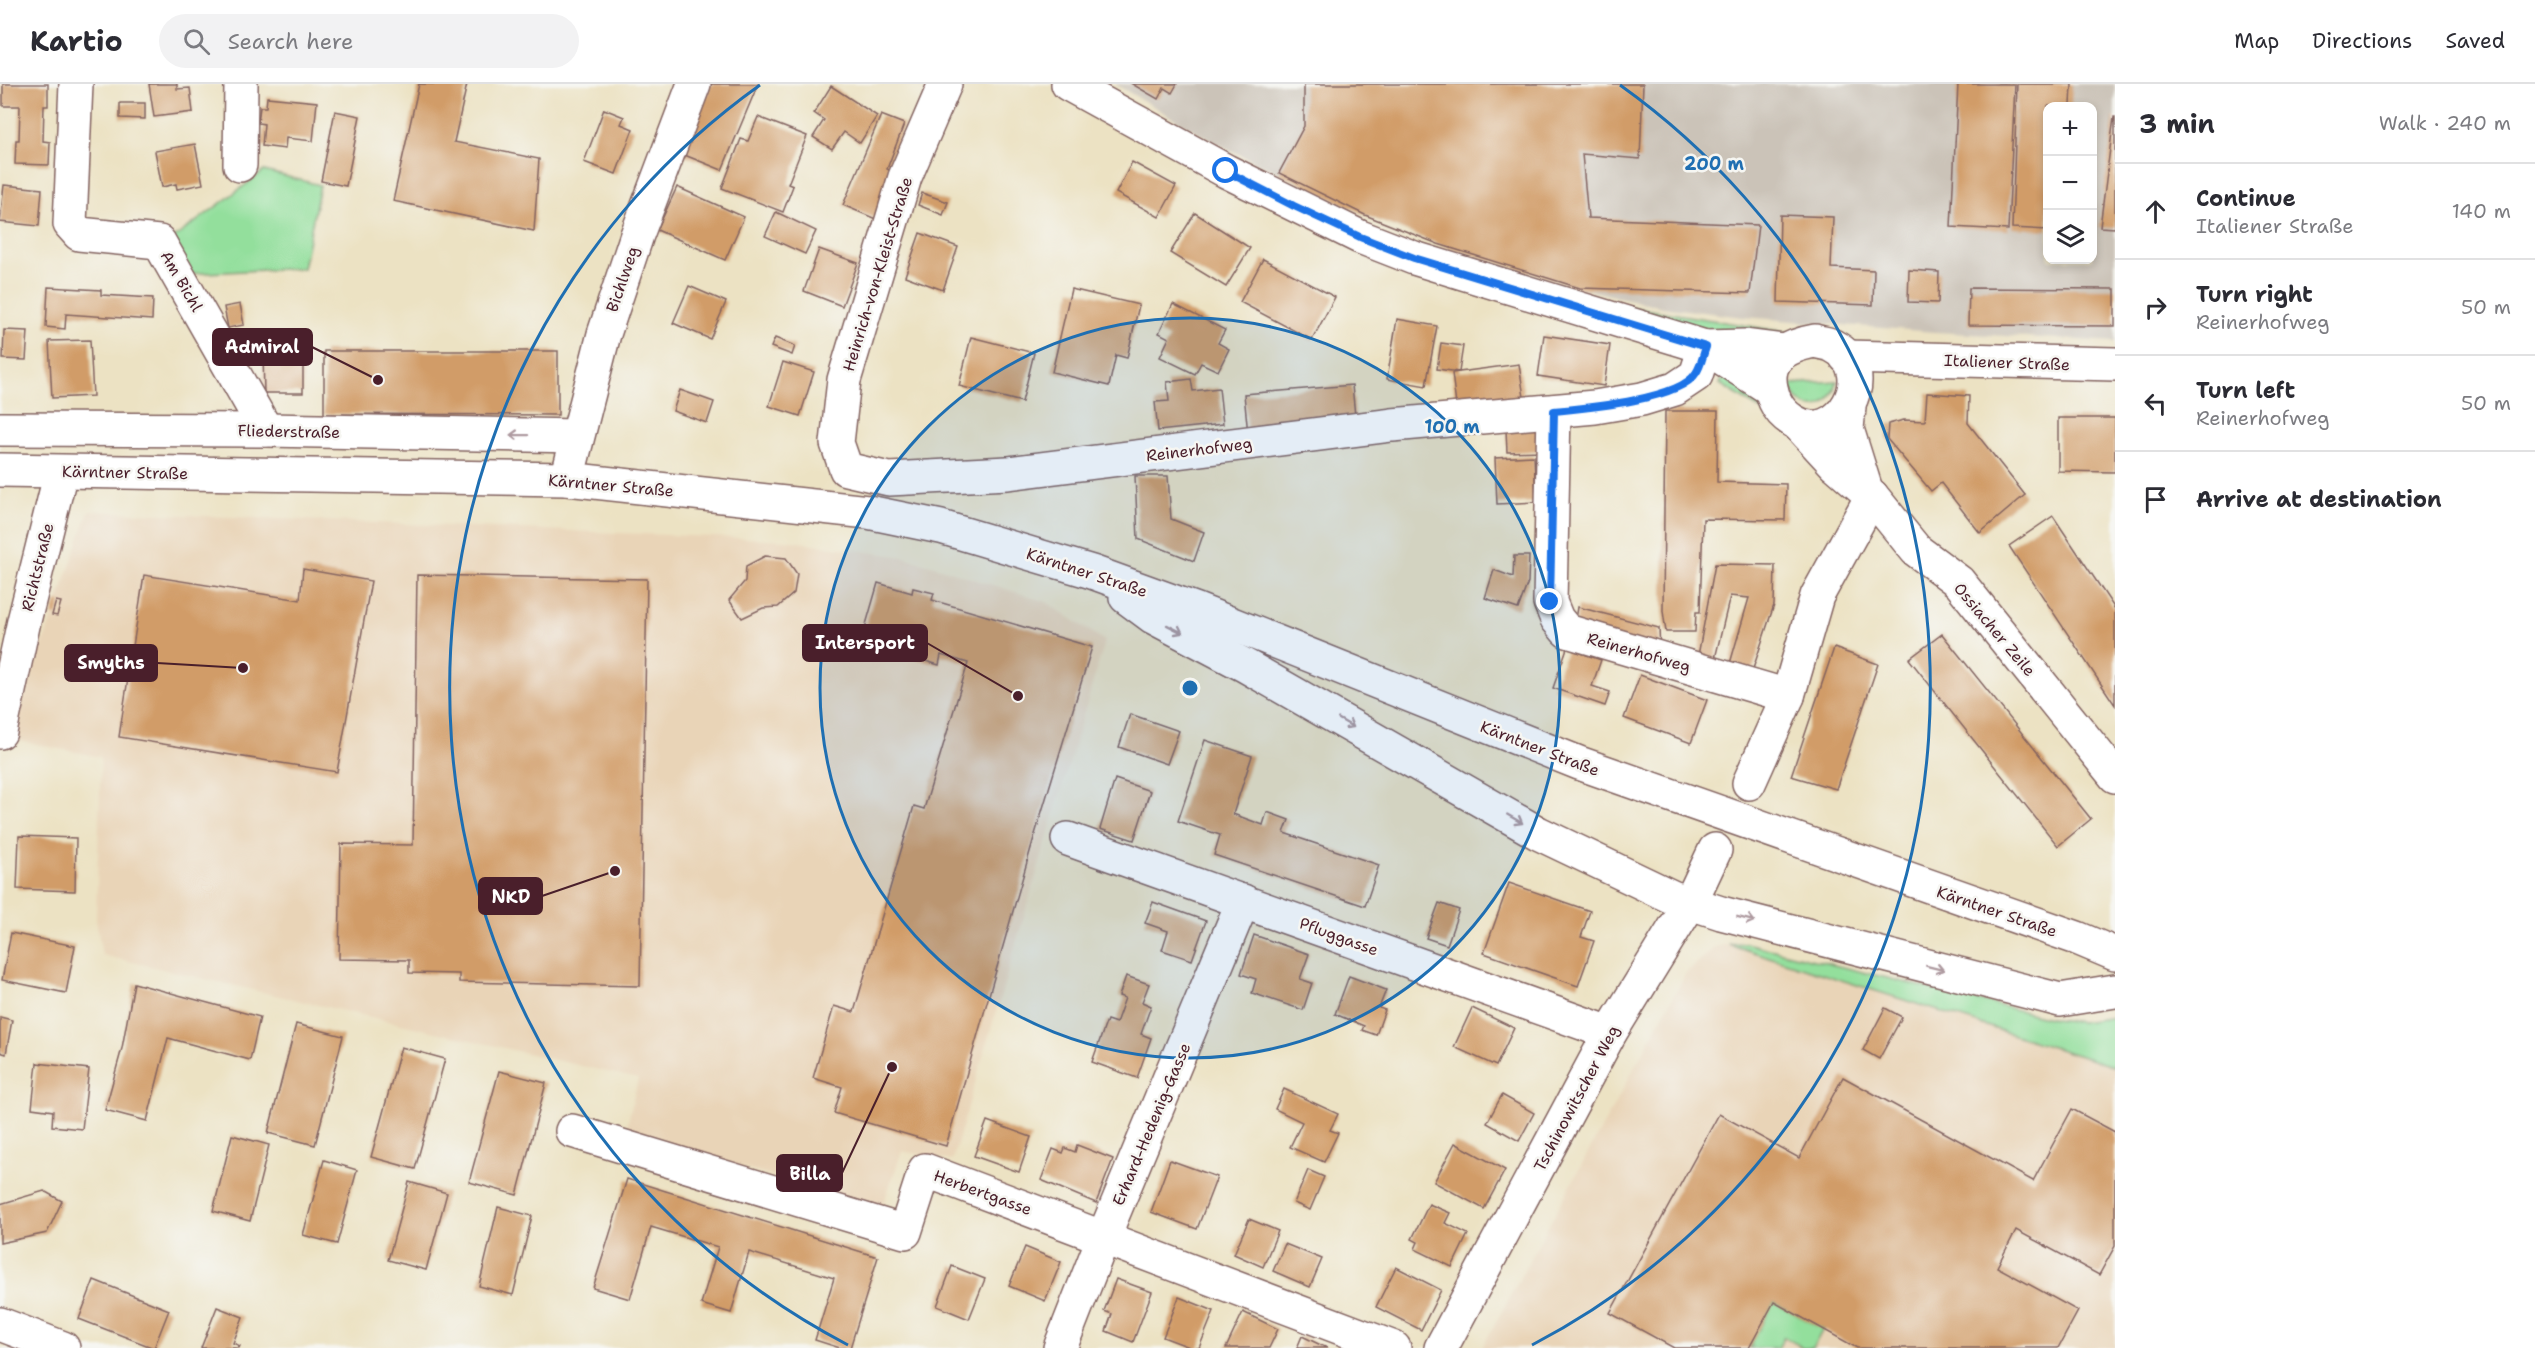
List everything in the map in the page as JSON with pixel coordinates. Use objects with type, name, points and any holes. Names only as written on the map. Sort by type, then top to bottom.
[{"type":"street","name":"Am Bichl","points":[[76,84],[70,224],[79,234],[159,242],[267,430]]},
{"type":"street","points":[[240,165],[241,84]]},
{"type":"street","name":"Bichlweg","points":[[567,479],[604,334],[637,235],[694,84]]},
{"type":"street","name":"Heinrich-von-Kleist-Straße","points":[[846,469],[837,443],[844,380],[905,177],[945,84]]},
{"type":"street","name":"Italiener Straße","points":[[1068,84],[1226,171],[1360,237],[1414,258],[1706,347],[1771,389],[1776,404],[1785,416],[1799,425]]},
{"type":"street","name":"Italiener Straße","points":[[1706,347],[1745,346],[1784,351],[1794,345],[1815,341],[1833,346],[1850,382],[1898,358],[2115,364]]},
{"type":"street","name":"Reinerhofweg","points":[[846,469],[890,479],[1008,473],[1392,426],[1554,411],[1642,399],[1675,389],[1696,375],[1706,347]]},
{"type":"street","points":[[1771,389],[1775,360],[1784,351]]},
{"type":"street","points":[[1799,425],[1814,426],[1828,423],[1840,416],[1850,382]]},
{"type":"street","name":"Ossiacher Zeile","points":[[1850,382],[1847,429],[1869,494]]},
{"type":"street","name":"Reinerhofweg","points":[[1554,411],[1550,602],[1557,619],[1567,631],[1788,696]]},
{"type":"street","name":"Ossiacher Zeile","points":[[1799,425],[1835,464],[1869,494],[1916,550],[1959,582],[2115,776]]},
{"type":"street","name":"Fliederstraße","points":[[0,429],[267,430],[577,436]]},
{"type":"street","name":"Kärntner Straße","points":[[0,470],[567,479],[868,512],[941,527],[1092,572],[1197,610],[1579,764],[2077,938],[2115,954]]},
{"type":"street","name":"Richtstraße","points":[[0,732],[24,621],[61,472]]},
{"type":"street","points":[[1749,783],[1788,696],[1817,596],[1869,494]]},
{"type":"street","points":[[1092,572],[1153,617],[1246,666],[1539,833],[1672,897],[2060,1000],[2115,992]]},
{"type":"street","name":"Pfluggasse","points":[[1068,839],[1610,1033]]},
{"type":"street","name":"Tschinowitscher Weg","points":[[1441,1348],[1610,1033],[1690,903],[1715,850]]},
{"type":"street","name":"Erhard-Hedenig-Gasse","points":[[1060,1348],[1243,901]]},
{"type":"street","name":"Herbertgasse","points":[[572,1131],[905,1232],[925,1170],[1104,1236],[1394,1348]]},
{"type":"street","points":[[10,1334],[63,1348]]},
{"type":"shaded area","points":[[1115,84],[2115,84],[2115,342],[1934,332],[1743,317],[1662,307],[1580,288],[1438,244],[1365,215],[1214,142]]},
{"type":"shaded area","points":[[89,511],[785,540],[905,557],[1046,602],[1105,641],[952,1161],[902,1151],[881,1210],[626,1131],[638,1079],[102,955],[96,919],[101,757],[10,739]]},
{"type":"shaded area","points":[[1728,944],[2115,1067],[2115,1348],[1482,1348],[1686,973],[1715,947]]},
{"type":"green space","points":[[264,171],[320,185],[303,268],[187,274],[170,241]]},
{"type":"green space","points":[[1614,304],[1791,333],[1736,342]]},
{"type":"green space","points":[[1724,376],[1756,396],[1772,417],[1720,384]]},
{"type":"green space","points":[[1837,381],[1834,392],[1828,400],[1814,407],[1800,402],[1790,384]]},
{"type":"green space","points":[[1745,943],[2054,1019],[2081,1022],[2115,1017],[2115,1067],[1728,944]]},
{"type":"green space","points":[[1774,1302],[1823,1329],[1813,1348],[1804,1348],[1784,1337],[1778,1348],[1749,1348]]},
{"type":"building","points":[[3,84],[48,84],[48,106],[44,106],[43,141],[50,142],[49,165],[15,164],[16,140],[19,140],[20,106],[3,106]]},
{"type":"building","points":[[149,84],[177,84],[177,89],[190,88],[193,112],[154,117]]},
{"type":"building","points":[[419,84],[467,84],[454,142],[539,159],[534,231],[393,201]]},
{"type":"building","points":[[711,84],[758,84],[722,170],[682,154]]},
{"type":"building","points":[[1132,84],[1177,84],[1172,93],[1164,88],[1158,99]]},
{"type":"building","points":[[1304,84],[1643,84],[1640,159],[1582,154],[1588,218],[1758,225],[1750,293],[1580,288],[1438,244],[1365,215],[1279,173],[1304,126]]},
{"type":"building","points":[[1958,84],[2015,84],[2008,230],[1951,227]]},
{"type":"building","points":[[2017,84],[2072,84],[2071,102],[2043,102],[2043,230],[2012,228]]},
{"type":"building","points":[[831,86],[877,116],[860,143],[844,132],[832,149],[813,137],[824,120],[814,113]]},
{"type":"building","points":[[267,97],[317,102],[313,141],[286,138],[285,149],[262,146],[264,124],[258,123],[260,107],[266,107]]},
{"type":"building","points":[[120,103],[145,103],[145,119],[120,118]]},
{"type":"building","points":[[604,109],[624,117],[621,124],[633,129],[616,174],[584,162]]},
{"type":"building","points":[[335,111],[360,116],[346,186],[321,181]]},
{"type":"building","points":[[881,115],[904,124],[887,169],[896,174],[878,220],[843,205]]},
{"type":"building","points":[[758,117],[807,136],[788,184],[793,186],[783,212],[722,188],[741,139],[748,141]]},
{"type":"building","points":[[2115,117],[2115,228],[2100,227]]},
{"type":"building","points":[[195,144],[203,184],[177,189],[176,184],[162,187],[155,151]]},
{"type":"building","points":[[1132,162],[1176,186],[1159,217],[1116,193]]},
{"type":"building","points":[[4,185],[42,189],[39,226],[0,222]]},
{"type":"building","points":[[677,187],[744,217],[725,260],[657,230]]},
{"type":"building","points":[[922,193],[948,202],[943,215],[918,205]]},
{"type":"building","points":[[776,212],[816,231],[805,254],[765,236]]},
{"type":"building","points":[[1195,213],[1250,248],[1226,287],[1170,253]]},
{"type":"building","points":[[1780,215],[1833,217],[1831,268],[1874,270],[1873,305],[1778,302]]},
{"type":"building","points":[[920,233],[958,247],[943,290],[905,276]]},
{"type":"building","points":[[819,249],[858,263],[842,306],[804,291]]},
{"type":"building","points":[[1263,259],[1335,297],[1312,340],[1240,302]]},
{"type":"building","points":[[1909,270],[1939,272],[1938,303],[1908,302]]},
{"type":"building","points":[[689,286],[726,302],[710,339],[673,323]]},
{"type":"building","points":[[48,287],[101,290],[101,295],[153,298],[152,320],[66,314],[65,329],[46,327]]},
{"type":"building","points":[[1969,288],[2115,289],[2115,326],[1968,325]]},
{"type":"building","points":[[1071,289],[1139,305],[1127,358],[1116,355],[1109,386],[1052,372]]},
{"type":"building","points":[[240,304],[244,325],[228,328],[224,307]]},
{"type":"building","points":[[1173,304],[1225,330],[1218,343],[1229,349],[1218,371],[1201,363],[1195,374],[1160,357],[1169,338],[1159,333]]},
{"type":"building","points":[[1397,319],[1437,326],[1426,386],[1387,379]]},
{"type":"building","points":[[4,330],[28,331],[26,360],[3,359]]},
{"type":"building","points":[[1544,335],[1610,345],[1604,386],[1538,376]]},
{"type":"building","points":[[971,337],[1034,353],[1022,402],[959,386]]},
{"type":"building","points":[[775,338],[795,346],[792,355],[771,347]]},
{"type":"building","points":[[90,340],[93,396],[52,398],[49,341]]},
{"type":"building","points":[[1441,343],[1463,346],[1459,372],[1437,369]]},
{"type":"building","points":[[324,351],[558,351],[558,415],[324,414]]},
{"type":"building","points":[[263,354],[303,354],[303,393],[264,393]]},
{"type":"building","points":[[783,362],[814,372],[800,416],[769,406]]},
{"type":"building","points":[[1519,364],[1525,404],[1457,413],[1452,373]]},
{"type":"building","points":[[1191,379],[1193,391],[1219,388],[1223,424],[1158,431],[1155,402],[1169,401],[1167,382]]},
{"type":"building","points":[[1352,385],[1356,426],[1248,434],[1244,394]]},
{"type":"building","points":[[680,390],[714,402],[707,423],[673,411]]},
{"type":"building","points":[[1927,393],[1969,396],[1968,423],[2025,495],[1980,533],[1941,483],[1931,491],[1887,439],[1888,424],[1904,420],[1925,421]]},
{"type":"building","points":[[1665,411],[1718,411],[1717,482],[1786,484],[1785,520],[1703,519],[1700,612],[1696,612],[1695,632],[1666,632],[1663,611]]},
{"type":"building","points":[[2058,418],[2115,418],[2115,472],[2058,471]]},
{"type":"building","points":[[1542,428],[1543,451],[1507,452],[1506,429]]},
{"type":"building","points":[[1534,456],[1536,502],[1497,504],[1495,458]]},
{"type":"building","points":[[1135,476],[1168,476],[1171,519],[1204,532],[1194,561],[1138,539]]},
{"type":"building","points":[[2053,516],[2115,609],[2115,705],[2009,546]]},
{"type":"building","points":[[765,556],[786,558],[797,574],[794,593],[778,607],[763,608],[742,618],[729,600],[745,581],[746,566]]},
{"type":"building","points":[[1514,556],[1529,556],[1528,582],[1518,609],[1485,598],[1494,570],[1513,577]]},
{"type":"building","points":[[1715,564],[1775,565],[1774,605],[1751,675],[1729,667],[1749,598],[1730,596],[1714,663],[1697,661]]},
{"type":"building","points":[[303,569],[371,581],[337,772],[119,737],[144,575],[300,600]]},
{"type":"building","points":[[417,575],[647,579],[640,986],[459,982],[459,974],[409,973],[409,960],[339,959],[341,844],[413,845]]},
{"type":"building","points":[[878,583],[912,593],[913,588],[934,593],[932,600],[1092,647],[1033,841],[946,1146],[834,1113],[842,1087],[813,1078],[834,1006],[854,1012],[914,806],[924,809],[968,663],[941,655],[939,665],[861,642]]},
{"type":"building","points":[[56,601],[61,602],[57,616],[52,615]]},
{"type":"building","points":[[1578,607],[1659,628],[1660,650],[1575,627]]},
{"type":"building","points":[[1942,634],[2091,819],[2058,846],[1909,659]]},
{"type":"building","points":[[1567,648],[1601,660],[1592,686],[1610,692],[1605,706],[1553,688]]},
{"type":"building","points":[[1834,648],[1878,664],[1836,789],[1791,776]]},
{"type":"building","points":[[1640,675],[1707,700],[1691,743],[1624,718]]},
{"type":"building","points":[[1130,714],[1179,731],[1167,764],[1119,747]]},
{"type":"building","points":[[1205,740],[1252,756],[1233,814],[1263,825],[1267,812],[1289,820],[1284,833],[1379,865],[1365,906],[1214,855],[1220,835],[1178,821]]},
{"type":"building","points":[[1115,779],[1150,791],[1134,840],[1100,829]]},
{"type":"building","points":[[19,836],[76,838],[75,891],[17,889]]},
{"type":"building","points":[[1509,883],[1590,911],[1581,937],[1594,941],[1578,986],[1484,953]]},
{"type":"building","points":[[1153,902],[1206,921],[1192,960],[1162,950],[1168,931],[1145,923]]},
{"type":"building","points":[[1439,903],[1459,910],[1447,945],[1426,938]]},
{"type":"building","points":[[11,933],[75,946],[66,993],[2,980]]},
{"type":"building","points":[[1254,935],[1309,954],[1300,979],[1312,983],[1303,1010],[1252,993],[1256,979],[1241,974]]},
{"type":"building","points":[[1126,976],[1149,984],[1142,1002],[1151,1006],[1141,1034],[1151,1038],[1137,1078],[1092,1062],[1107,1020],[1116,1023],[1125,998],[1119,996]]},
{"type":"building","points":[[1349,976],[1386,990],[1379,1008],[1385,1010],[1376,1035],[1362,1030],[1364,1026],[1335,1014]]},
{"type":"building","points":[[134,983],[260,1017],[250,1060],[168,1038],[147,1121],[105,1110],[122,1048]]},
{"type":"building","points":[[1472,1008],[1514,1028],[1496,1066],[1454,1047]]},
{"type":"building","points":[[1885,1008],[1902,1017],[1879,1059],[1863,1050]]},
{"type":"building","points":[[0,1017],[12,1020],[6,1054],[0,1052]]},
{"type":"building","points":[[296,1024],[343,1036],[315,1145],[268,1133]]},
{"type":"building","points":[[401,1047],[445,1059],[415,1169],[371,1157]]},
{"type":"building","points":[[37,1063],[89,1069],[82,1129],[52,1126],[53,1111],[32,1108]]},
{"type":"building","points":[[499,1071],[546,1083],[517,1195],[469,1182]]},
{"type":"building","points":[[1843,1077],[2033,1181],[2072,1109],[2115,1132],[2115,1246],[2099,1275],[2016,1230],[1997,1267],[2078,1311],[2058,1348],[1857,1348],[1774,1302],[1749,1348],[1674,1348],[1610,1313],[1719,1114],[1799,1158]]},
{"type":"building","points":[[1284,1089],[1338,1114],[1330,1130],[1338,1133],[1324,1162],[1290,1147],[1302,1122],[1275,1109]]},
{"type":"building","points":[[1502,1095],[1534,1113],[1519,1141],[1487,1123]]},
{"type":"building","points":[[987,1121],[1031,1137],[1019,1172],[974,1156]]},
{"type":"building","points":[[232,1135],[269,1145],[250,1221],[213,1211]]},
{"type":"building","points":[[1455,1143],[1505,1170],[1484,1209],[1434,1182]]},
{"type":"building","points":[[1077,1145],[1113,1159],[1096,1203],[1041,1180],[1053,1149],[1063,1153],[1065,1148],[1075,1152]]},
{"type":"building","points":[[324,1160],[357,1170],[337,1244],[303,1235]]},
{"type":"building","points":[[1170,1160],[1217,1177],[1197,1229],[1151,1212]]},
{"type":"building","points":[[1308,1170],[1324,1177],[1310,1210],[1294,1203]]},
{"type":"building","points":[[627,1179],[878,1257],[850,1348],[840,1348],[815,1340],[834,1278],[749,1252],[731,1313],[701,1304],[718,1247],[651,1227],[630,1299],[593,1288]]},
{"type":"building","points":[[409,1182],[447,1193],[426,1270],[388,1260]]},
{"type":"building","points":[[44,1191],[62,1201],[47,1233],[0,1243],[0,1204]]},
{"type":"building","points":[[1429,1204],[1450,1213],[1445,1223],[1468,1234],[1452,1267],[1415,1249],[1418,1242],[1412,1239]]},
{"type":"building","points":[[498,1207],[532,1216],[513,1295],[479,1286]]},
{"type":"building","points":[[1249,1219],[1278,1231],[1263,1267],[1234,1254]]},
{"type":"building","points":[[1285,1244],[1322,1259],[1310,1287],[1273,1271]]},
{"type":"building","points":[[1025,1247],[1061,1262],[1045,1301],[1009,1286]]},
{"type":"building","points":[[952,1266],[985,1279],[969,1319],[937,1306]]},
{"type":"building","points":[[1396,1267],[1441,1290],[1421,1330],[1376,1307]]},
{"type":"building","points":[[1116,1279],[1152,1292],[1133,1342],[1106,1331],[1112,1314],[1104,1311]]},
{"type":"building","points":[[94,1280],[169,1310],[154,1348],[79,1319]]},
{"type":"building","points":[[1179,1297],[1214,1311],[1199,1348],[1192,1348],[1163,1337]]},
{"type":"building","points":[[217,1307],[243,1317],[233,1343],[240,1346],[239,1348],[201,1348]]},
{"type":"building","points":[[1243,1312],[1278,1329],[1269,1348],[1226,1348]]},
{"type":"building","points":[[1302,1336],[1327,1348],[1297,1348]]},
{"type":"place","name":"Admiral","points":[[378,380]]},
{"type":"place","name":"Smyths","points":[[243,668]]},
{"type":"place","name":"Intersport","points":[[1018,696]]},
{"type":"place","name":"NKD","points":[[615,871]]},
{"type":"place","name":"Billa","points":[[892,1067]]},
{"type":"route","points":[[1226,171],[1360,237],[1414,258],[1706,347],[1696,375],[1675,389],[1642,399],[1554,411],[1550,602]]}]
